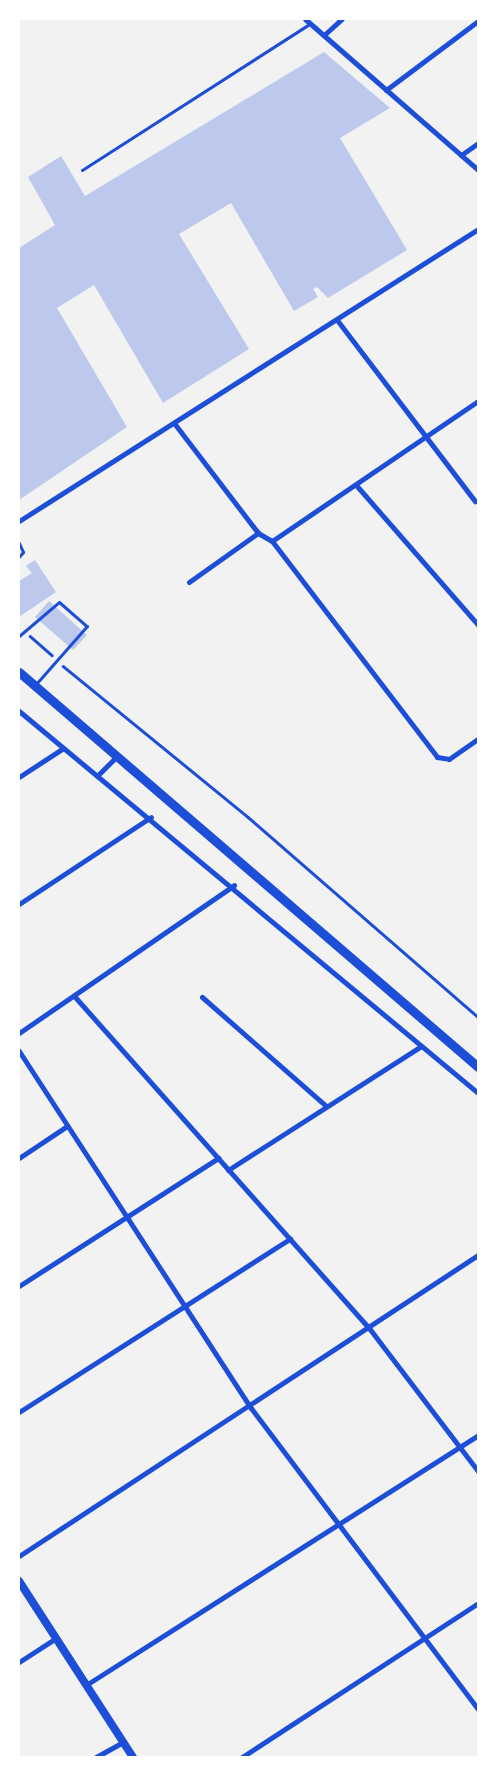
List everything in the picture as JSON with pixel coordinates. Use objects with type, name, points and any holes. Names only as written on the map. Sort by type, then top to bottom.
[{"type":"main road","points":[[19,672],[478,1067]]},
{"type":"street","points":[[305,19],[478,170]]},
{"type":"street","points":[[324,35],[342,19]]},
{"type":"street","points":[[386,90],[478,21]]},
{"type":"street","points":[[461,155],[478,143]]},
{"type":"street","points":[[19,520],[478,230]]},
{"type":"street","points":[[337,320],[475,501]]},
{"type":"street","points":[[272,541],[478,401]]},
{"type":"street","points":[[174,423],[258,533],[272,541],[443,760],[478,738]]},
{"type":"street","points":[[356,485],[478,625]]},
{"type":"street","points":[[190,582],[258,533]]},
{"type":"street","points":[[19,711],[62,749],[234,885],[387,1014],[421,1046],[478,1094]]},
{"type":"street","points":[[19,777],[62,749]]},
{"type":"street","points":[[97,776],[117,756]]},
{"type":"street","points":[[19,904],[151,818]]},
{"type":"street","points":[[19,1033],[75,997],[234,885]]},
{"type":"street","points":[[75,997],[369,1328],[478,1471]]},
{"type":"street","points":[[202,997],[326,1106]]},
{"type":"street","points":[[228,1170],[421,1046]]},
{"type":"street","points":[[19,1051],[251,1408],[478,1709]]},
{"type":"street","points":[[19,1158],[67,1126]]},
{"type":"street","points":[[19,1286],[218,1158]]},
{"type":"street","points":[[19,1412],[290,1239]]},
{"type":"street","points":[[19,1556],[251,1408],[478,1255]]},
{"type":"street","points":[[86,1685],[478,1435]]},
{"type":"street","points":[[19,1581],[133,1757]]},
{"type":"street","points":[[242,1757],[478,1604]]},
{"type":"street","points":[[19,1662],[56,1638]]},
{"type":"street","points":[[96,1757],[123,1742]]},
{"type":"lane","points":[[82,170],[310,23]]},
{"type":"lane","points":[[19,543],[23,552],[19,557]]},
{"type":"lane","points":[[19,636],[59,602],[87,626],[35,686]]},
{"type":"path","points":[[25,631],[56,660],[248,817],[478,1016]]},
{"type":"building","points":[[324,52],[390,108],[340,138],[407,250],[328,298],[317,287],[313,289],[318,297],[294,311],[231,203],[179,234],[249,349],[163,403],[94,285],[57,308],[127,427],[19,500],[19,248],[55,225],[28,177],[61,156],[85,196]]},
{"type":"building","points":[[35,560],[56,592],[19,617],[19,581],[32,573],[26,566]]},
{"type":"building","points":[[49,601],[87,635],[73,650],[35,617]]}]
